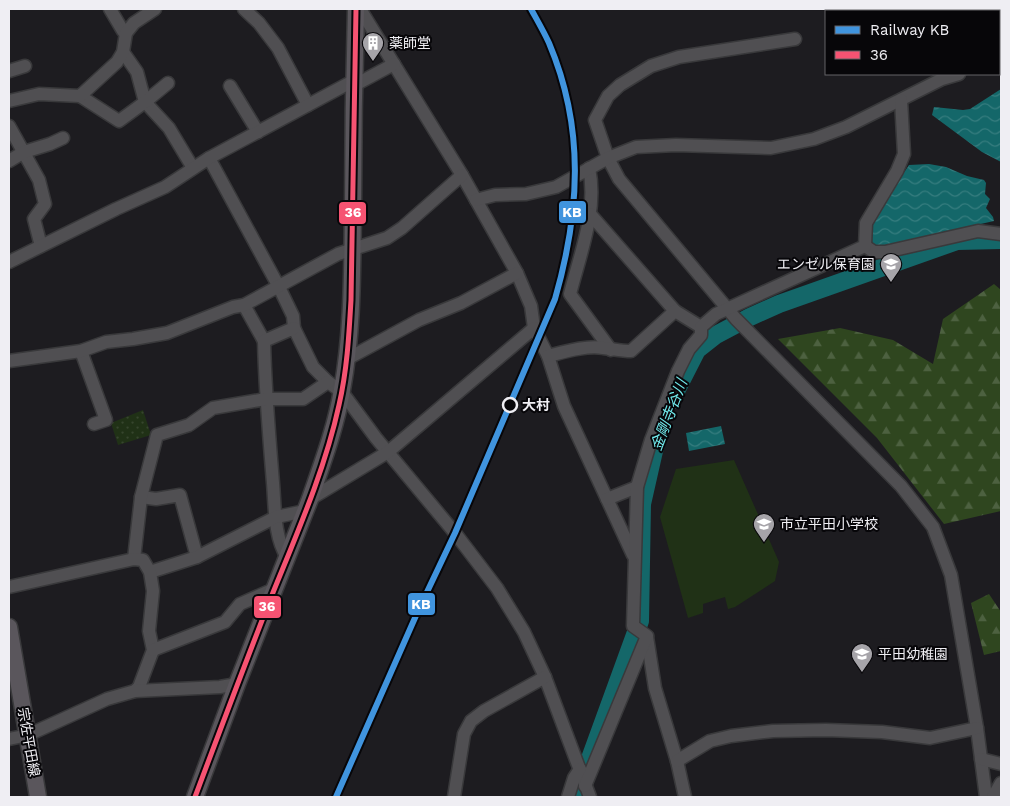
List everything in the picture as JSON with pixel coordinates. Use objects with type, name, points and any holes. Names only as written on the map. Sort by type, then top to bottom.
[{"type":"main road","points":[[195,797],[320,470],[342,392],[347,359],[352,288],[356,9]]},
{"type":"main road","name":"宗佐平田線","points":[[9,628],[38,797]]},
{"type":"street","points":[[110,9],[122,31],[126,33]]},
{"type":"street","points":[[80,96],[116,62],[123,52],[126,33],[134,23],[155,9]]},
{"type":"street","points":[[244,9],[259,23],[278,48],[308,105]]},
{"type":"street","points":[[360,9],[462,175],[517,273],[531,306],[534,328],[548,356],[564,406],[634,557]]},
{"type":"street","points":[[795,39],[679,57],[651,66],[620,85],[608,96],[595,120],[608,158],[619,179],[728,310],[901,486],[933,527],[951,575],[977,728],[986,797]]},
{"type":"street","points":[[123,52],[138,72],[145,102],[169,128],[193,168]]},
{"type":"street","points":[[9,262],[165,187],[209,158],[308,105],[394,64]]},
{"type":"street","points":[[9,71],[25,66]]},
{"type":"street","points":[[476,200],[495,195],[526,194],[556,187],[608,158],[636,147],[771,148],[806,141],[846,127],[942,79],[956,75]]},
{"type":"street","points":[[9,101],[39,94],[80,96],[119,121],[168,83]]},
{"type":"street","points":[[230,86],[258,132]]},
{"type":"street","points":[[865,246],[866,223],[897,171],[904,154],[901,100]]},
{"type":"street","points":[[9,126],[39,180],[45,204],[34,219],[41,246]]},
{"type":"street","points":[[9,161],[24,152],[63,138]]},
{"type":"street","points":[[209,158],[280,287],[293,316],[294,328],[313,367],[328,382],[342,392],[388,452],[455,533],[497,588],[524,632],[545,677],[588,792]]},
{"type":"street","points":[[590,168],[592,181],[590,214],[570,294],[611,350]]},
{"type":"street","points":[[9,360],[81,351],[106,342],[167,333],[234,306],[244,305],[338,254],[387,238],[402,228],[462,175]]},
{"type":"street","points":[[590,214],[675,311],[701,327]]},
{"type":"street","points":[[865,246],[874,252],[885,252],[978,231],[1001,234]]},
{"type":"street","points":[[685,797],[677,761],[655,688],[647,636],[633,626],[637,487],[651,440],[678,371],[689,349],[701,335],[701,327],[716,314],[865,246]]},
{"type":"street","points":[[347,359],[418,320],[461,303],[517,273]]},
{"type":"street","points":[[244,305],[264,341],[266,399],[276,518],[280,547],[287,557]]},
{"type":"street","points":[[548,356],[569,351],[603,347],[611,350],[631,351],[675,311]]},
{"type":"street","points":[[264,341],[294,328]]},
{"type":"street","points":[[150,572],[198,557],[276,518],[307,505],[388,452],[534,328]]},
{"type":"street","points":[[81,351],[106,420],[94,424]]},
{"type":"street","points":[[134,560],[141,497],[152,461],[157,435],[189,426],[213,408],[266,399],[303,400],[328,382]]},
{"type":"street","points":[[607,498],[637,487]]},
{"type":"street","points":[[141,497],[156,499],[180,495],[198,557]]},
{"type":"street","points":[[9,587],[134,560],[142,560],[150,572],[152,591],[149,631],[153,650],[139,687],[134,691]]},
{"type":"street","points":[[153,650],[225,622],[240,604],[274,589]]},
{"type":"street","points":[[588,792],[647,636]]},
{"type":"street","points":[[454,797],[464,734],[471,721],[484,711],[545,677]]},
{"type":"street","points":[[9,739],[28,735],[107,700],[134,691],[220,687],[237,684]]},
{"type":"street","points":[[677,761],[710,741],[731,736],[773,731],[882,732],[930,738],[977,728]]},
{"type":"street","points":[[981,759],[1001,764]]},
{"type":"street","points":[[568,797],[574,778],[580,769]]},
{"type":"street","points":[[993,797],[1001,783]]},
{"type":"green space","points":[[994,284],[1001,290],[1001,511],[944,524],[877,438],[778,339],[840,328],[893,340],[933,364],[943,319]]},
{"type":"green space","points":[[143,410],[151,435],[118,445],[111,423]]},
{"type":"green space","points":[[734,460],[779,562],[775,581],[735,607],[728,609],[725,597],[703,604],[703,613],[688,618],[660,517],[676,469]]},
{"type":"green space","points":[[989,594],[1001,612],[1001,651],[984,655],[971,603]]},
{"type":"water","points":[[1001,89],[1001,162],[982,152],[932,115],[934,107],[970,109]]},
{"type":"water","points":[[929,164],[946,167],[967,176],[984,180],[986,183],[985,194],[990,199],[986,208],[994,221],[882,246],[874,245],[869,239],[875,216],[909,165]]},
{"type":"water","points":[[721,426],[725,444],[689,451],[686,433]]},
{"type":"waterway","name":"金剛寺谷川","points":[[671,401],[697,350],[716,335],[750,317],[779,304],[957,241],[1001,240]]},
{"type":"waterway","name":"金剛寺谷川","points":[[576,797],[640,621],[642,504],[660,432]]},
{"type":"rail line","name":"KB","points":[[336,797],[418,611],[455,533],[555,299],[563,267],[574,202],[573,138],[569,107],[561,75],[549,43],[531,9]]},
{"type":"transit line","name":"36","points":[[195,797],[317,481],[333,431],[342,392],[351,300],[356,9]]},
{"type":"place","name":"薬師堂","points":[[373,62]]},
{"type":"place","name":"エンゼル保育園","points":[[891,283]]},
{"type":"place","name":"大村","points":[[510,405]]},
{"type":"place","name":"市立平田小学校","points":[[764,543]]},
{"type":"place","name":"平田幼稚園","points":[[862,673]]}]
